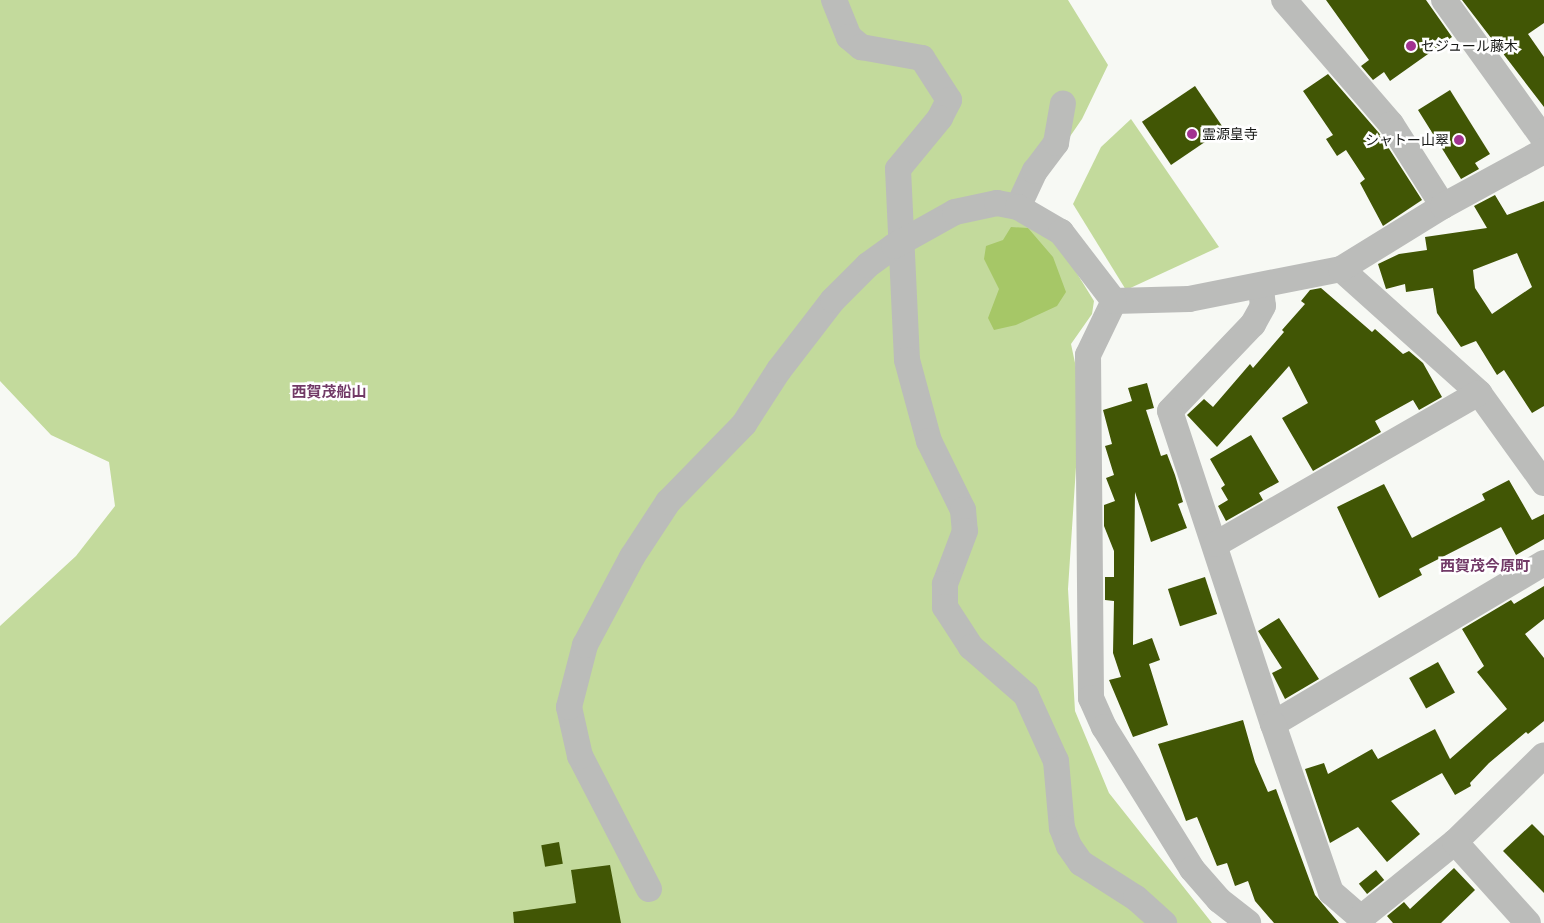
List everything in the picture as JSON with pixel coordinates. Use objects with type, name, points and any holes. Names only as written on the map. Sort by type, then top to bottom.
[{"type":"street","points":[[834,0],[849,37],[860,46],[922,58],[949,100],[940,118],[898,169],[902,290],[908,360],[921,419],[963,510],[965,531],[945,584],[945,607],[971,647],[1002,670],[1030,702],[1056,761],[1062,828],[1069,846],[1081,863],[1136,898],[1164,923]]},
{"type":"street","points":[[1284,0],[1390,124],[1443,206]]},
{"type":"street","points":[[1444,0],[1544,139]]},
{"type":"street","points":[[1018,207],[1035,171],[1056,142],[1063,104]]},
{"type":"street","points":[[1114,301],[1190,299],[1261,288],[1341,268],[1443,206],[1544,150]]},
{"type":"street","points":[[649,889],[580,756],[568,707],[582,651],[632,557],[668,502],[744,424],[779,370],[833,300],[868,265],[925,226],[955,212],[997,202],[1018,207],[1061,232],[1114,301]]},
{"type":"street","points":[[1341,268],[1479,393],[1544,483]]},
{"type":"street","points":[[1261,288],[1263,306],[1253,324],[1170,411],[1216,544],[1273,724],[1331,892],[1361,918],[1455,842],[1544,755]]},
{"type":"street","points":[[1114,301],[1088,355],[1091,698],[1104,727],[1192,869],[1219,900],[1248,923]]},
{"type":"street","points":[[1216,544],[1479,393]]},
{"type":"street","points":[[1273,724],[1544,563]]},
{"type":"street","points":[[1455,842],[1528,923]]},
{"type":"shaded area","points":[[0,0],[1068,0],[1108,65],[1082,119],[1029,196],[1094,301],[1092,314],[1071,344],[1081,391],[1068,589],[1075,711],[1109,793],[1212,923],[0,923],[0,626],[76,556],[115,506],[109,462],[51,435],[0,381]]},
{"type":"shaded area","points":[[1131,119],[1219,247],[1126,290],[1073,204],[1101,147]]},
{"type":"shaded area","points":[[1011,227],[1028,228],[1053,257],[1066,292],[1057,306],[1016,325],[994,330],[988,318],[999,289],[984,259],[986,246],[1003,240]]},
{"type":"building","points":[[1326,0],[1426,0],[1452,37],[1390,81],[1384,72],[1373,80],[1361,66],[1369,60]]},
{"type":"building","points":[[1462,0],[1544,0],[1544,23],[1528,34],[1544,57],[1544,107]]},
{"type":"building","points":[[1328,74],[1379,133],[1422,200],[1383,226],[1360,183],[1365,179],[1346,150],[1337,156],[1326,139],[1333,135],[1303,91]]},
{"type":"building","points":[[1195,86],[1224,129],[1171,165],[1142,122]]},
{"type":"building","name":"シャトー山翠","points":[[1450,90],[1490,154],[1475,163],[1479,169],[1461,179],[1418,110]]},
{"type":"building","points":[[1495,195],[1507,215],[1544,201],[1544,406],[1532,413],[1504,370],[1497,375],[1476,341],[1461,347],[1437,313],[1433,288],[1406,292],[1405,284],[1386,289],[1378,264],[1399,254],[1427,250],[1425,237],[1487,228],[1474,206]],"holes":[[[1517,253],[1532,287],[1492,314],[1475,288],[1473,270]]]},
{"type":"building","points":[[1321,288],[1372,332],[1375,329],[1403,354],[1409,351],[1423,363],[1442,397],[1419,410],[1413,400],[1375,421],[1381,432],[1313,471],[1282,418],[1308,403],[1289,366],[1217,447],[1187,415],[1204,399],[1213,407],[1250,364],[1253,368],[1284,332],[1282,330],[1305,304],[1301,301],[1310,290]]},
{"type":"building","points":[[1147,383],[1154,408],[1146,410],[1161,456],[1167,454],[1175,475],[1183,502],[1178,504],[1187,528],[1151,542],[1135,492],[1133,645],[1152,638],[1160,660],[1149,664],[1168,725],[1133,737],[1109,680],[1121,677],[1113,653],[1114,601],[1105,600],[1105,577],[1114,577],[1114,551],[1104,526],[1104,505],[1115,501],[1106,478],[1114,475],[1105,446],[1112,444],[1103,410],[1132,401],[1128,388]]},
{"type":"building","points":[[1251,435],[1279,482],[1259,493],[1263,500],[1226,521],[1218,506],[1228,500],[1221,488],[1225,485],[1210,459]]},
{"type":"building","points":[[1509,480],[1532,520],[1544,514],[1544,539],[1516,555],[1501,527],[1419,569],[1422,575],[1379,598],[1337,507],[1384,484],[1412,538],[1485,500],[1482,494]]},
{"type":"building","points":[[1205,577],[1217,614],[1180,626],[1168,589]]},
{"type":"building","points":[[1544,586],[1544,619],[1525,634],[1544,658],[1544,721],[1528,734],[1526,732],[1489,763],[1470,783],[1471,786],[1455,795],[1442,773],[1391,801],[1420,834],[1387,862],[1358,827],[1330,843],[1305,769],[1324,763],[1328,774],[1372,749],[1378,759],[1435,729],[1450,759],[1507,709],[1477,672],[1484,666],[1462,629],[1511,600],[1514,604]]},
{"type":"building","points":[[1279,618],[1319,679],[1285,699],[1272,673],[1282,668],[1258,631]]},
{"type":"building","points":[[1438,662],[1455,693],[1426,709],[1409,678]]},
{"type":"building","points":[[1243,720],[1255,762],[1268,792],[1276,789],[1315,895],[1339,923],[1274,923],[1255,901],[1248,881],[1235,886],[1227,863],[1217,866],[1197,817],[1186,821],[1158,744]]},
{"type":"building","points":[[1532,824],[1544,836],[1544,893],[1503,851]]},
{"type":"building","points":[[559,842],[563,864],[545,867],[541,845]]},
{"type":"building","points":[[610,865],[621,923],[514,923],[513,912],[576,903],[571,870]]},
{"type":"building","points":[[1454,868],[1475,890],[1441,923],[1393,923],[1387,916],[1404,902],[1410,909]]},
{"type":"building","points":[[1376,870],[1384,880],[1367,894],[1359,884]]},
{"type":"place","name":"セジュール藤木","points":[[1411,46]]},
{"type":"place","name":"霊源皇寺","points":[[1192,134]]},
{"type":"place","name":"シャトー山翠","points":[[1459,140]]},
{"type":"district","name":"西賀茂船山","points":[[329,392]]},
{"type":"district","name":"西賀茂今原町","points":[[1485,566]]}]
